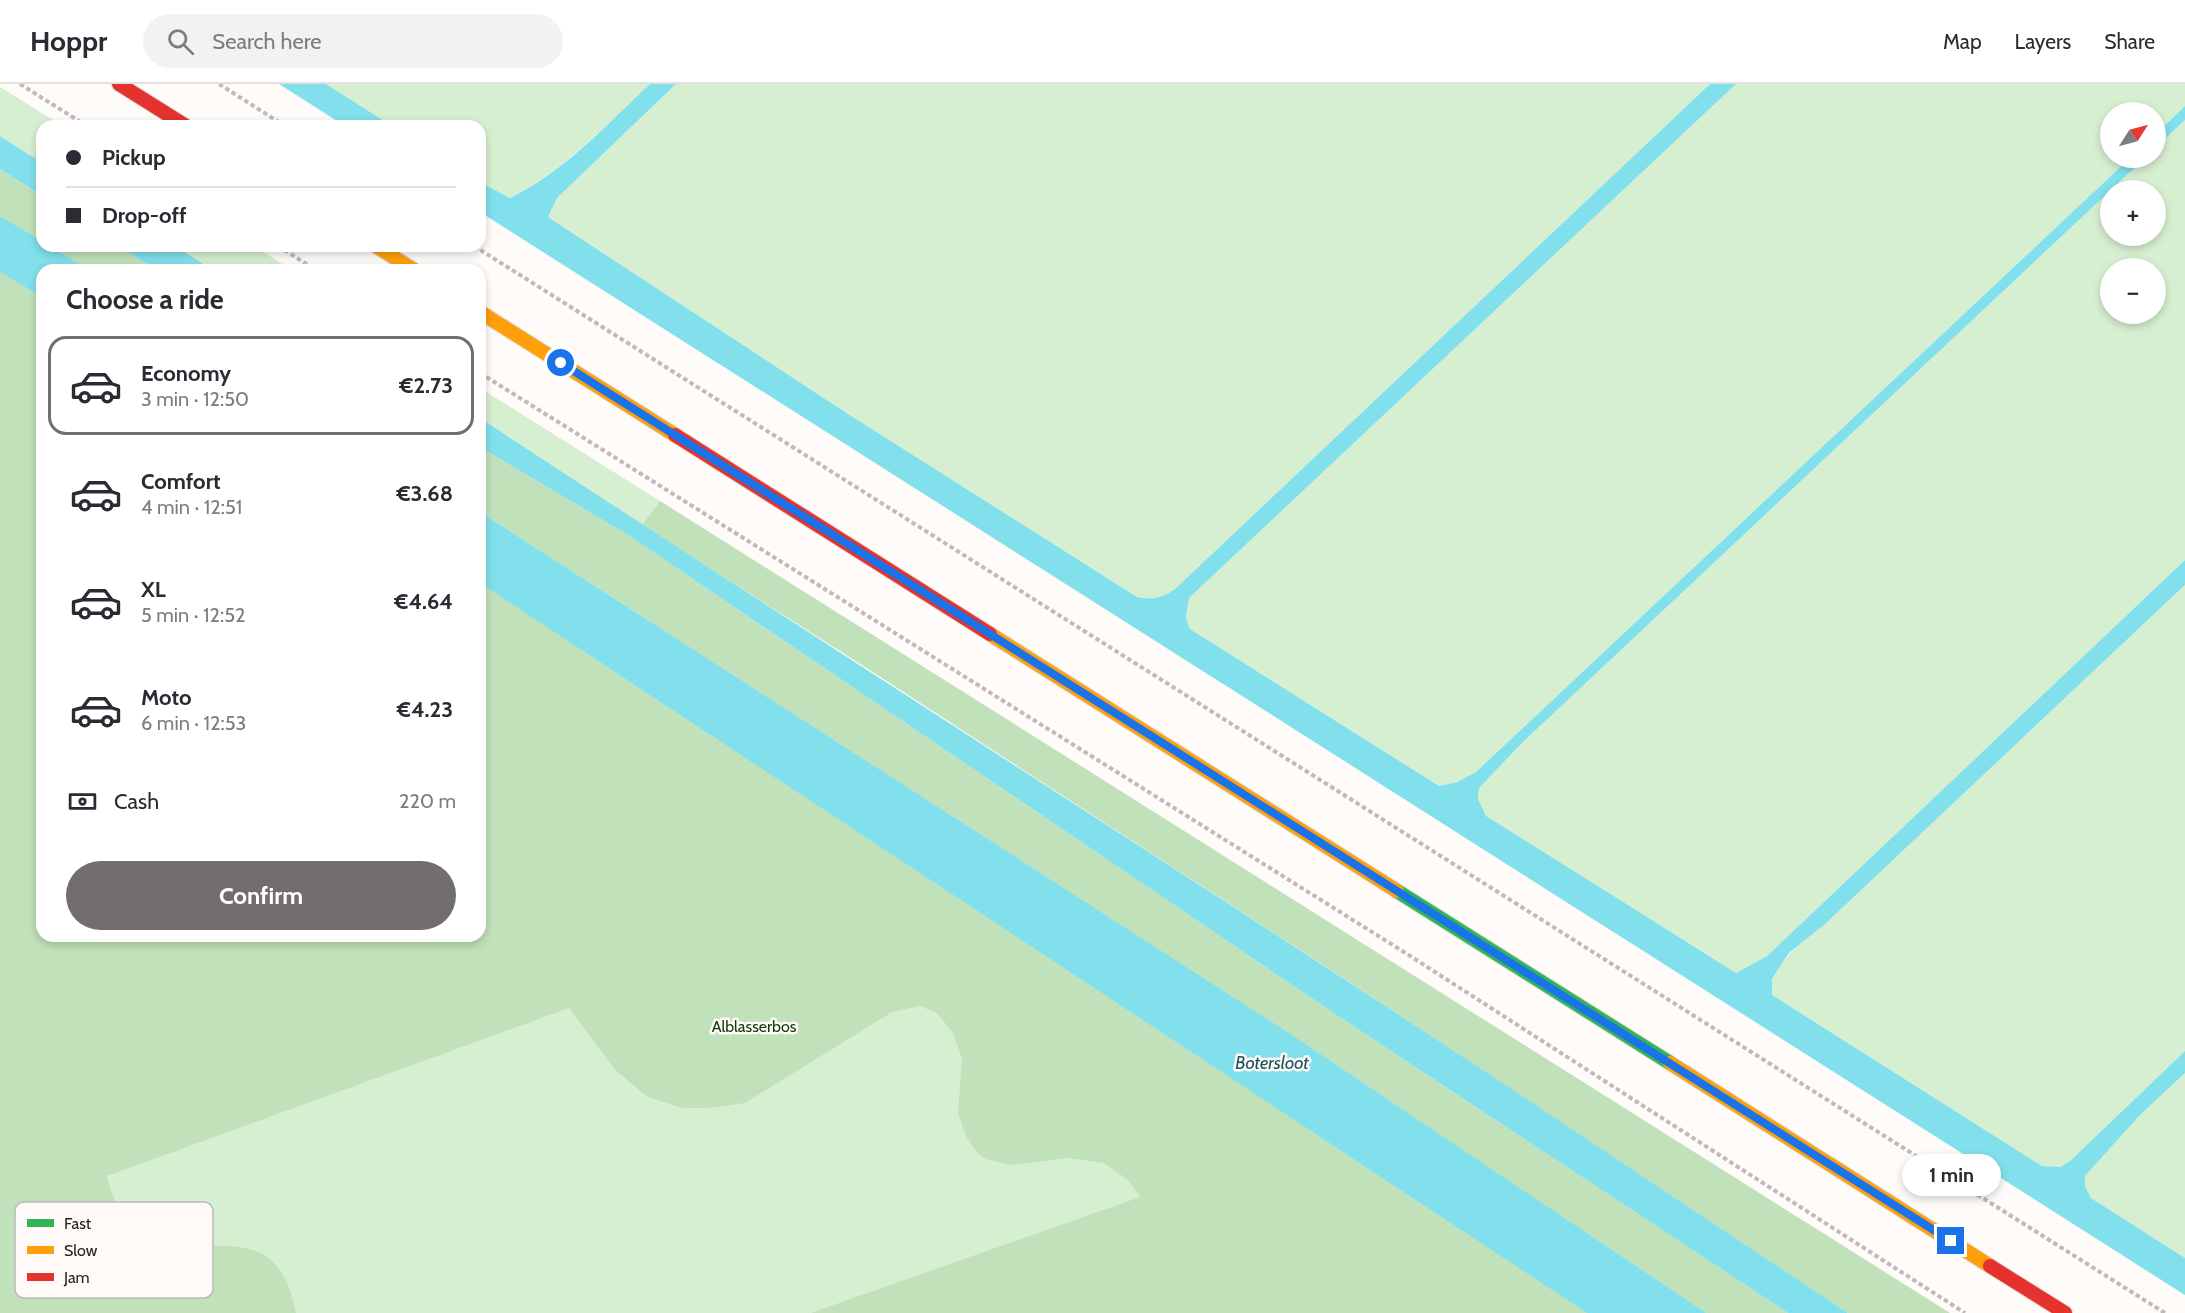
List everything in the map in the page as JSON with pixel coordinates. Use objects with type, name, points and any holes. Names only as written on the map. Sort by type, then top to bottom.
[{"type":"main road","points":[[119,84],[176,120]]},
{"type":"main road","points":[[386,252],[404,264]]},
{"type":"main road","points":[[486,316],[2065,1313]]},
{"type":"path","points":[[20,84],[77,120]]},
{"type":"path","points":[[219,84],[276,120]]},
{"type":"path","points":[[288,252],[306,264]]},
{"type":"path","points":[[484,252],[2165,1313]]},
{"type":"path","points":[[486,377],[1404,952],[1965,1313]]},
{"type":"green space","points":[[326,84],[650,84],[601,131],[566,160],[530,187],[510,198],[486,185],[486,120],[383,120]]},
{"type":"green space","points":[[676,84],[1710,84],[1175,589],[1157,598],[1148,598],[1137,597],[845,412],[548,217],[557,198]]},
{"type":"green space","points":[[1736,84],[2185,84],[2185,106],[2166,124],[2166,102],[2100,102],[2100,168],[2119,168],[2107,180],[2100,180],[2100,186],[1476,772],[1457,782],[1439,786],[1190,629],[1186,618],[1189,598]]},
{"type":"green space","points":[[0,87],[53,120],[36,120],[36,159],[0,136]]},
{"type":"green space","points":[[2185,120],[2185,560],[1767,956],[1736,973],[1485,816],[1478,799],[1479,788],[1522,743],[2100,200],[2100,246],[2166,246],[2166,180],[2122,180],[2134,168],[2166,168],[2166,138]]},
{"type":"green space","points":[[0,169],[36,192],[36,237],[0,216]]},
{"type":"green space","name":"Alblasserbos","points":[[0,214],[36,237],[36,252],[60,252],[80,264],[36,264],[36,942],[486,942],[486,519],[1753,1313],[0,1313]]},
{"type":"green space","points":[[60,252],[128,252],[147,264],[79,264]]},
{"type":"green space","points":[[184,252],[264,252],[282,264],[204,264]]},
{"type":"green space","points":[[0,272],[36,293],[36,942],[486,942],[486,587],[1587,1313],[811,1313],[1140,1197],[1128,1180],[1104,1163],[1068,1158],[1013,1165],[989,1160],[978,1154],[966,1136],[958,1113],[962,1059],[953,1033],[937,1013],[920,1006],[892,1012],[745,1103],[709,1108],[682,1108],[648,1097],[616,1071],[569,1008],[107,1176],[116,1202],[15,1202],[15,1298],[213,1298],[213,1246],[237,1247],[253,1250],[267,1257],[279,1269],[289,1287],[296,1313],[0,1313]]},
{"type":"green space","points":[[486,392],[660,501],[642,525],[486,422]]},
{"type":"green space","points":[[486,451],[628,535],[1338,1016],[1788,1313],[1706,1313],[1292,1035],[486,516]]},
{"type":"green space","points":[[660,501],[1950,1313],[1848,1313],[1360,989],[642,525]]},
{"type":"green space","points":[[2185,585],[2185,1051],[2070,1161],[2060,1167],[2042,1166],[1772,995],[1772,979],[1790,953],[1824,925]]},
{"type":"green space","points":[[2185,1073],[2185,1258],[2091,1198],[2085,1186],[2085,1176],[2141,1114]]},
{"type":"water","points":[[279,84],[326,84],[383,120],[336,120]]},
{"type":"water","points":[[650,84],[676,84],[557,198],[548,217],[845,412],[1137,597],[1157,598],[1175,589],[1710,84],[1736,84],[1189,598],[1186,618],[1190,629],[1439,786],[1457,782],[1476,772],[2100,186],[2100,200],[1522,743],[1479,788],[1478,799],[1486,816],[1736,973],[1767,956],[2185,560],[2185,585],[1824,925],[1789,953],[1772,979],[1772,995],[2042,1166],[2060,1167],[2070,1161],[2185,1051],[2185,1073],[2141,1114],[2085,1176],[2085,1186],[2091,1198],[2185,1258],[2185,1295],[486,216],[486,185],[510,198],[549,175]]},
{"type":"water","points":[[2185,106],[2185,120],[2166,138],[2166,124]]},
{"type":"water","points":[[0,136],[36,159],[36,192],[0,169]]},
{"type":"water","points":[[2119,168],[2134,168],[2122,180],[2107,180]]},
{"type":"water","points":[[0,216],[36,237],[36,252],[60,252],[79,264],[36,264],[36,293],[0,272]]},
{"type":"water","points":[[128,252],[184,252],[204,264],[147,264]]},
{"type":"water","points":[[486,422],[1355,986],[1848,1313],[1788,1313],[1338,1016],[628,535],[486,451]]},
{"type":"water","name":"Botersloot","points":[[486,516],[1292,1035],[1706,1313],[1587,1313],[486,587]]},
{"type":"traffic: fast","points":[[1397,891],[1670,1063]]},
{"type":"traffic: slow","points":[[386,252],[404,264]]},
{"type":"traffic: slow","points":[[486,316],[675,435]]},
{"type":"traffic: slow","points":[[990,634],[1397,891]]},
{"type":"traffic: slow","points":[[1670,1063],[1990,1266]]},
{"type":"traffic: jam","points":[[119,84],[176,120]]},
{"type":"traffic: jam","points":[[675,435],[990,634]]},
{"type":"traffic: jam","points":[[1990,1266],[2065,1313]]},
{"type":"route","points":[[561,363],[1951,1241]]}]
